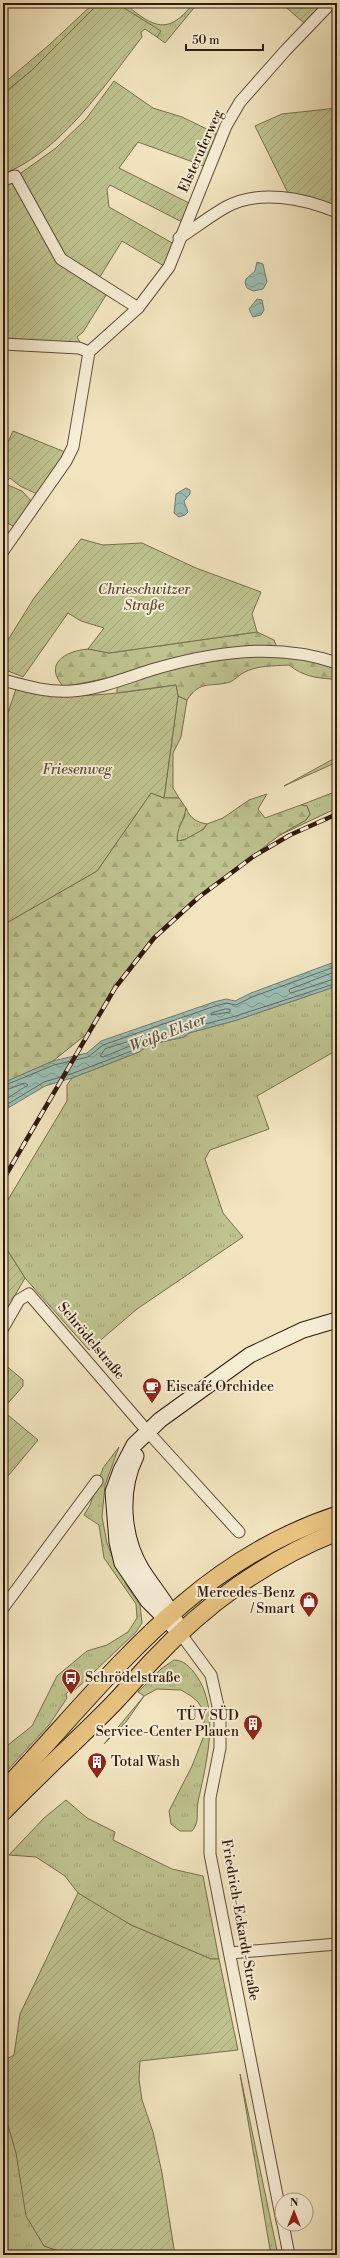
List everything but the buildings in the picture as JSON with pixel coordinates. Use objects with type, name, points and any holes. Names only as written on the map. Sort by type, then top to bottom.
[{"type":"main road","points":[[180,1633],[168,1616],[143,1595],[122,1563],[117,1542],[113,1492],[121,1470],[134,1445],[160,1420],[250,1355],[303,1330],[337,1320]]},
{"type":"main road","points":[[3,1791],[168,1616],[230,1566],[261,1547],[286,1534],[337,1515]]},
{"type":"main road","points":[[3,1812],[108,1709],[180,1633],[226,1594],[257,1571],[289,1553],[337,1532]]},
{"type":"street","name":"Elsteruferweg","points":[[89,352],[138,308],[169,267],[179,238],[226,126],[240,102],[284,51],[331,3]]},
{"type":"street","points":[[3,180],[14,176],[61,259],[138,308]]},
{"type":"street","points":[[179,238],[226,207],[246,199],[278,197],[308,203],[337,212]]},
{"type":"street","points":[[3,344],[80,348],[89,352],[73,447],[66,461],[3,551]]},
{"type":"street","points":[[3,680],[46,690],[88,690],[168,665],[236,651],[278,650],[314,655],[337,663]]},
{"type":"street","name":"Schrödelstraße","points":[[3,1328],[19,1300],[29,1294],[148,1432],[239,1532]]},
{"type":"street","points":[[3,1608],[97,1481]]},
{"type":"street","name":"Friedrich-Eckardt-Straße","points":[[180,1633],[211,1675],[220,1715],[220,1748],[210,1798],[210,1854],[276,2192]]},
{"type":"street","points":[[230,1953],[337,1944]]},
{"type":"street","points":[[285,2232],[289,2255]]},
{"type":"green space","points":[[94,3],[99,3],[31,71],[3,94],[3,84],[49,45]]},
{"type":"green space","points":[[99,3],[116,3],[161,31],[157,37],[145,29],[141,32],[142,37],[113,76],[63,134],[24,164],[3,174],[3,94],[31,71]]},
{"type":"green space","points":[[116,3],[126,5],[144,19],[160,25],[174,22],[194,3],[198,3],[165,43],[157,37],[160,31]]},
{"type":"green space","points":[[281,3],[325,3],[304,23]]},
{"type":"green space","points":[[114,81],[153,108],[182,117],[217,134],[204,166],[138,142],[119,168],[189,203],[182,222],[110,185],[107,189],[109,207],[174,244],[164,266],[122,241],[98,280],[67,260],[19,178],[21,173],[56,148],[86,119]]},
{"type":"green space","points":[[337,108],[337,209],[290,197],[255,126],[282,114]]},
{"type":"green space","points":[[5,181],[14,183],[47,243],[108,292],[83,332],[77,337],[82,346],[3,342]]},
{"type":"green space","points":[[13,431],[65,452],[37,494],[20,486],[10,478],[7,481],[3,479],[3,440],[8,442]]},
{"type":"green space","points":[[3,483],[22,491],[32,502],[15,527],[3,521]]},
{"type":"green space","name":"Chrieschwitzer Straße","points":[[81,539],[103,545],[142,543],[196,568],[261,592],[252,614],[257,632],[109,653],[88,649],[104,628],[81,621],[68,613],[23,677],[3,669],[3,648],[34,598]]},
{"type":"green space","points":[[257,632],[274,640],[280,655],[327,663],[336,669],[337,674],[332,679],[326,679],[304,674],[289,665],[260,667],[248,670],[230,682],[201,687],[192,693],[187,700],[178,696],[176,685],[117,693],[117,685],[107,678],[64,687],[58,679],[56,672],[56,666],[59,660],[64,656],[79,650],[90,649],[109,653]]},
{"type":"green space","name":"Friesenweg","points":[[176,685],[178,696],[164,798],[151,793],[97,871],[3,925],[3,881],[7,881],[3,878],[3,727],[16,689],[37,693],[77,696],[115,693]]},
{"type":"green space","points":[[178,696],[187,700],[181,737],[173,753],[173,788],[179,798],[164,798]]},
{"type":"green space","points":[[337,757],[337,762],[284,786]]},
{"type":"green space","points":[[337,791],[337,808],[280,835],[306,820],[310,814],[307,806],[301,805]]},
{"type":"green space","points":[[151,793],[164,798],[179,798],[186,808],[178,831],[177,841],[184,840],[204,829],[207,824],[223,818],[249,800],[267,794],[258,809],[265,818],[301,805],[307,806],[310,814],[306,820],[280,835],[224,877],[154,938],[115,988],[89,1032],[53,1061],[3,1083],[3,925],[97,871]]},
{"type":"green space","points":[[186,808],[194,819],[207,824],[194,836],[177,841],[178,827],[184,818]]},
{"type":"green space","points":[[337,986],[337,1050],[257,1096],[269,1129],[210,1150],[205,1159],[223,1213],[243,1237],[137,1309],[89,1350],[25,1278],[6,1248],[3,1246],[3,1208],[67,1101],[67,1085],[72,1078],[139,1052],[146,1047],[184,1037],[189,1033],[237,1020]]},
{"type":"green space","points":[[3,1246],[6,1248],[25,1278],[3,1316]]},
{"type":"green space","points":[[3,1363],[23,1380],[23,1386],[3,1409]]},
{"type":"green space","points":[[3,1411],[38,1440],[3,1482]]},
{"type":"green space","points":[[119,1447],[105,1485],[102,1517],[107,1543],[127,1586],[140,1605],[142,1623],[136,1632],[75,1690],[71,1689],[66,1694],[67,1698],[49,1725],[3,1775],[3,1749],[32,1726],[57,1676],[87,1651],[107,1645],[128,1632],[137,1618],[136,1604],[104,1558],[99,1525],[84,1515],[90,1505],[103,1468]]},
{"type":"green space","points":[[174,1660],[181,1661],[189,1667],[196,1675],[204,1689],[210,1721],[209,1737],[205,1771],[198,1802],[197,1821],[192,1831],[180,1831],[171,1824],[169,1811],[192,1766],[205,1733],[203,1710],[198,1702],[181,1690],[157,1689],[144,1696],[138,1692],[161,1669]]},
{"type":"green space","points":[[144,1696],[126,1722],[104,1744]]},
{"type":"green space","points":[[66,1800],[87,1818],[115,1832],[113,1840],[172,1869],[203,1876],[219,1959],[211,1959],[131,1925],[113,1915],[78,1893],[65,1876],[36,1857],[9,1855],[44,1818]]},
{"type":"green space","points":[[78,1893],[131,1925],[211,1959],[219,1959],[238,2050],[140,2061],[139,2079],[142,2100],[153,2132],[162,2173],[175,2255],[71,2255],[44,2246],[26,2216],[16,2153],[3,2108],[3,2061],[14,2055],[20,2014]]},
{"type":"green space","points":[[240,2074],[278,2255],[271,2255]]},
{"type":"green space","points":[[3,2108],[44,2246],[71,2255],[3,2255]]},
{"type":"water","points":[[257,262],[263,264],[267,282],[263,289],[253,291],[247,288],[245,283],[246,279],[255,271]]},
{"type":"water","points":[[257,299],[262,300],[264,310],[261,315],[253,317],[249,309]]},
{"type":"water","points":[[186,488],[190,490],[190,494],[184,501],[188,512],[179,517],[174,513],[176,494]]},
{"type":"water","name":"Weiße Elster","points":[[337,961],[337,986],[237,1020],[189,1033],[184,1037],[146,1047],[139,1052],[72,1078],[45,1086],[3,1111],[3,1083],[53,1061],[87,1053],[101,1041],[214,1002],[226,999],[235,1001],[251,993]]},
{"type":"railway","points":[[3,1180],[115,988],[154,938],[199,897],[254,856],[290,835],[337,814]]},
{"type":"place","name":"Eiscafé Orchidee","points":[[152,1404]]},
{"type":"place","name":"Mercedes-Benz / Smart","points":[[309,1618]]},
{"type":"place","name":"Schrödelstraße","points":[[71,1695]]},
{"type":"place","name":"TÜV SÜD Service-Center Plauen","points":[[253,1741]]},
{"type":"place","name":"Total Wash","points":[[97,1779]]}]
